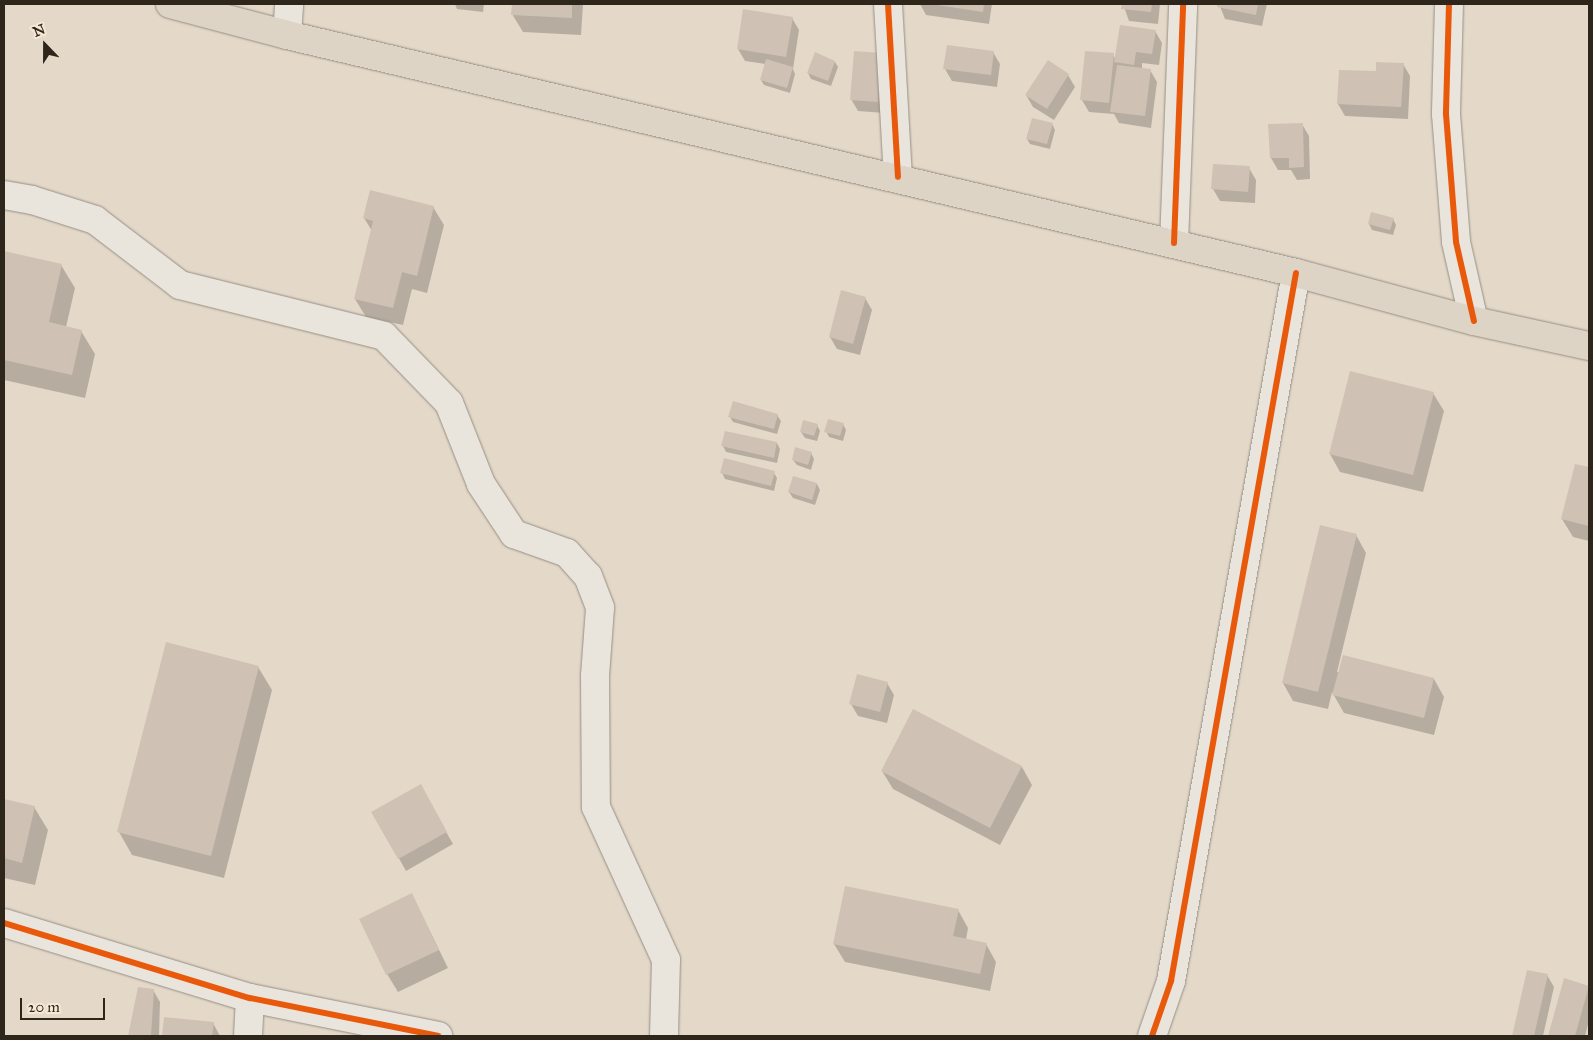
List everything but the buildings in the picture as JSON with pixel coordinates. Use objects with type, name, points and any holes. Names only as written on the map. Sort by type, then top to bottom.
[{"type":"main road","points":[[170,4],[287,35],[1174,243],[1296,273],[1474,321],[1589,346]]},
{"type":"street","points":[[287,35],[289,4]]},
{"type":"street","points":[[888,4],[898,177]]},
{"type":"street","points":[[1174,243],[1183,4]]},
{"type":"street","points":[[1449,4],[1447,124],[1456,242],[1474,321]]},
{"type":"street","points":[[4,195],[32,200],[95,220],[180,285],[384,336],[449,403],[481,484],[514,534],[567,553],[588,576],[600,608],[594,676],[596,808],[666,960],[664,1036]]},
{"type":"street","points":[[1152,1036],[1171,981],[1296,273]]},
{"type":"street","points":[[4,923],[250,998],[438,1036]]},
{"type":"street","points":[[248,1036],[250,998]]},
{"type":"cycle path","points":[[888,4],[898,177]]},
{"type":"cycle path","points":[[1174,243],[1183,4]]},
{"type":"cycle path","points":[[1449,4],[1446,114],[1456,242],[1474,321]]},
{"type":"cycle path","points":[[1152,1036],[1171,981],[1296,273]]},
{"type":"cycle path","points":[[4,923],[250,998],[438,1036]]}]
